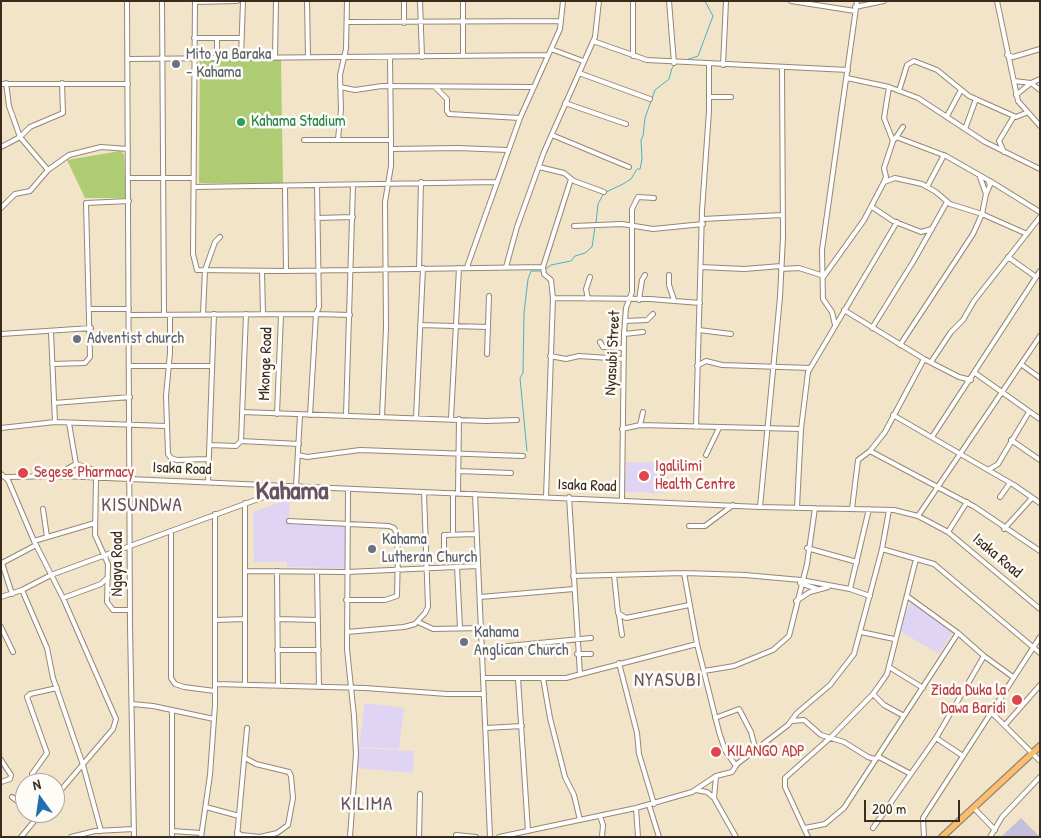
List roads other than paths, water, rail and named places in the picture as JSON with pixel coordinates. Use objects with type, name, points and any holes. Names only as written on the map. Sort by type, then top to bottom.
[{"type":"highway","points":[[942,837],[1040,746]]},
{"type":"street","name":"Ngaya Road","points":[[127,1],[129,59],[130,610],[134,837]]},
{"type":"street","points":[[162,1],[162,179],[168,365],[167,452],[170,458],[208,459]]},
{"type":"street","points":[[237,1],[195,2],[193,260],[197,270],[319,271],[543,267]]},
{"type":"street","points":[[241,57],[242,1]]},
{"type":"street","points":[[275,57],[276,1]]},
{"type":"street","points":[[307,1],[308,57]]},
{"type":"street","points":[[338,139],[341,110],[340,87],[348,22],[348,1]]},
{"type":"street","points":[[404,1],[404,23]]},
{"type":"street","points":[[420,1],[422,57]]},
{"type":"street","points":[[463,1],[463,56]]},
{"type":"street","points":[[467,267],[520,118],[551,49],[561,21],[563,1]]},
{"type":"street","points":[[506,267],[538,167],[583,61],[594,41],[599,1]]},
{"type":"street","points":[[633,1],[633,56]]},
{"type":"street","points":[[669,1],[674,63]]},
{"type":"street","points":[[723,65],[726,1]]},
{"type":"street","points":[[791,1],[855,9],[884,1]]},
{"type":"street","points":[[835,325],[832,312],[823,299],[823,241],[857,1]]},
{"type":"street","points":[[997,1],[1018,102],[1026,113],[1040,126]]},
{"type":"street","points":[[348,22],[561,21]]},
{"type":"street","points":[[194,38],[241,38]]},
{"type":"street","points":[[217,39],[217,57]]},
{"type":"street","points":[[594,41],[647,60],[674,63],[848,70]]},
{"type":"street","points":[[551,49],[583,61]]},
{"type":"street","points":[[1007,55],[1013,57],[1040,50]]},
{"type":"street","points":[[129,59],[194,57],[548,56]]},
{"type":"street","points":[[382,417],[386,269],[385,202],[391,149],[390,57]]},
{"type":"street","points":[[899,92],[907,65],[914,61],[932,67],[956,83],[961,90],[976,99],[1014,116],[1018,117],[1026,113]]},
{"type":"street","points":[[696,427],[709,64]]},
{"type":"street","points":[[760,507],[781,267],[782,68]]},
{"type":"street","points":[[578,73],[650,99]]},
{"type":"street","points":[[847,78],[888,87],[918,98],[1004,152],[1040,169]]},
{"type":"street","points":[[1016,95],[1031,83],[1040,79]]},
{"type":"street","points":[[1014,81],[1031,83],[1040,90]]},
{"type":"street","points":[[1,147],[20,136],[30,127],[63,113],[62,83]]},
{"type":"street","points":[[48,170],[20,136],[9,106],[4,84],[128,84]]},
{"type":"street","points":[[340,87],[355,90],[391,87],[533,87]]},
{"type":"street","points":[[434,87],[446,96],[449,114],[520,118]]},
{"type":"street","points":[[888,87],[884,118],[891,133],[892,143]]},
{"type":"street","points":[[946,116],[961,90]]},
{"type":"street","points":[[709,96],[731,97]]},
{"type":"street","points":[[965,129],[976,99]]},
{"type":"street","points":[[565,103],[626,124]]},
{"type":"street","points":[[1004,152],[999,141],[1014,116]]},
{"type":"street","points":[[824,276],[872,207],[886,177],[884,168],[892,143],[903,126]]},
{"type":"street","points":[[552,135],[629,167]]},
{"type":"street","points":[[896,137],[944,155],[1040,212]]},
{"type":"street","points":[[304,140],[391,140]]},
{"type":"street","points":[[1,208],[15,194],[30,191],[48,170],[69,155],[81,151],[110,147],[128,149]]},
{"type":"street","points":[[391,149],[458,148],[508,150]]},
{"type":"street","points":[[927,187],[944,155]]},
{"type":"street","points":[[538,167],[564,173],[571,179],[604,192]]},
{"type":"street","points":[[979,175],[986,194]]},
{"type":"street","points":[[129,178],[193,178]]},
{"type":"street","points":[[884,182],[894,178],[904,179],[927,187],[947,202],[982,214],[1027,234]]},
{"type":"street","points":[[546,497],[553,298],[551,280],[544,274],[543,267],[571,179]]},
{"type":"street","points":[[900,345],[973,234],[982,214],[986,194],[990,186],[988,180]]},
{"type":"street","points":[[194,187],[285,187],[421,182],[496,182]]},
{"type":"street","points":[[416,418],[420,325],[421,182]]},
{"type":"street","points":[[310,415],[316,314],[319,307],[318,185]]},
{"type":"street","points":[[346,415],[352,270],[353,185]]},
{"type":"street","points":[[285,187],[286,271]]},
{"type":"street","name":"Nyasubi Street","points":[[622,500],[624,334],[626,308],[632,292],[631,227],[635,199],[654,198]]},
{"type":"street","points":[[52,364],[88,361],[92,349],[86,203],[129,201]]},
{"type":"street","points":[[872,328],[947,202]]},
{"type":"street","points":[[872,207],[897,222],[922,232],[932,229]]},
{"type":"street","points":[[574,226],[618,224],[658,229],[703,221],[782,215]]},
{"type":"street","points":[[318,218],[353,217]]},
{"type":"street","points":[[931,362],[1008,257],[1040,217]]},
{"type":"street","points":[[797,507],[801,430],[810,368],[897,222]]},
{"type":"street","points":[[202,314],[205,270],[215,242],[220,237]]},
{"type":"street","points":[[1008,257],[1036,277]]},
{"type":"street","points":[[451,418],[459,268]]},
{"type":"street","points":[[701,268],[799,268],[824,276]]},
{"type":"street","points":[[262,271],[263,314]]},
{"type":"street","points":[[932,437],[1040,271]]},
{"type":"street","points":[[639,300],[642,280],[645,275]]},
{"type":"street","points":[[669,275],[669,284],[674,300]]},
{"type":"street","points":[[588,299],[586,290],[590,277]]},
{"type":"street","points":[[487,354],[489,296]]},
{"type":"street","points":[[553,298],[674,300],[700,303]]},
{"type":"street","points":[[90,309],[129,309]]},
{"type":"street","points":[[844,310],[924,359],[959,377],[970,380]]},
{"type":"street","points":[[208,482],[214,314]]},
{"type":"street","points":[[210,445],[240,445],[246,314]]},
{"type":"street","points":[[625,321],[647,320],[653,314]]},
{"type":"street","points":[[129,315],[350,315]]},
{"type":"street","name":"Mkonge Road","points":[[277,414],[281,315]]},
{"type":"street","points":[[420,325],[456,328],[488,327]]},
{"type":"street","points":[[1,334],[90,328]]},
{"type":"street","points":[[699,330],[732,334]]},
{"type":"street","points":[[51,332],[55,422]]},
{"type":"street","points":[[624,334],[643,332]]},
{"type":"street","points":[[918,516],[1040,336]]},
{"type":"street","points":[[600,342],[603,348],[624,348]]},
{"type":"street","points":[[550,356],[566,359],[579,356],[624,359]]},
{"type":"street","points":[[852,509],[858,460],[870,451],[884,432],[924,359]]},
{"type":"street","points":[[697,366],[706,362],[810,368]]},
{"type":"street","points":[[1022,365],[1040,378]]},
{"type":"street","points":[[129,366],[212,366]]},
{"type":"street","points":[[975,373],[1040,419]]},
{"type":"street","points":[[54,403],[130,397]]},
{"type":"street","points":[[242,412],[451,418],[486,421],[517,420]]},
{"type":"street","points":[[640,426],[642,412]]},
{"type":"street","points":[[988,470],[998,464],[1028,412]]},
{"type":"street","points":[[1,597],[131,545],[294,487],[300,415]]},
{"type":"street","points":[[893,415],[1010,483],[1040,503]]},
{"type":"street","points":[[453,533],[458,471],[459,419]]},
{"type":"street","points":[[1,428],[55,422],[166,426]]},
{"type":"street","points":[[69,423],[76,464]]},
{"type":"street","points":[[622,429],[640,426],[801,430]]},
{"type":"street","points":[[706,455],[719,428]]},
{"type":"street","points":[[1011,440],[1040,460]]},
{"type":"street","points":[[241,441],[299,444]]},
{"type":"street","points":[[298,455],[307,457],[360,450],[523,456]]},
{"type":"street","points":[[870,451],[967,502],[1004,529],[1040,551]]},
{"type":"street","points":[[62,476],[65,470],[76,464],[94,470],[102,478]]},
{"type":"street","points":[[458,471],[511,473]]},
{"type":"street","points":[[1,474],[6,477],[35,543],[63,598],[116,719],[113,729],[65,785]]},
{"type":"street","name":"Isaka Road","points":[[6,477],[62,476],[569,497],[760,507],[889,510],[918,516],[948,532],[1040,609]]},
{"type":"street","points":[[96,478],[95,535],[108,564],[109,575],[106,594],[111,609],[130,610]]},
{"type":"street","points":[[1000,497],[1010,483]]},
{"type":"street","points":[[348,488],[346,600],[349,688],[354,716],[356,754],[350,837]]},
{"type":"street","points":[[347,632],[394,629],[418,622],[428,607],[424,492]]},
{"type":"street","points":[[475,494],[490,837]]},
{"type":"street","points":[[569,497],[576,640],[580,674]]},
{"type":"street","points":[[1004,529],[1032,498]]},
{"type":"street","points":[[948,532],[967,502]]},
{"type":"street","points":[[245,503],[245,685]]},
{"type":"street","points":[[689,526],[705,526],[733,505]]},
{"type":"street","points":[[704,671],[734,666],[778,647],[789,636],[796,601],[807,564],[807,548],[815,508]]},
{"type":"street","points":[[850,589],[869,509]]},
{"type":"street","points":[[43,510],[47,537]]},
{"type":"street","points":[[498,837],[636,808],[696,790],[716,776],[729,773],[756,751],[830,685],[854,654],[882,549],[889,510]]},
{"type":"street","points":[[172,831],[201,835],[206,807],[215,691],[215,514]]},
{"type":"street","points":[[289,521],[348,523],[394,528],[396,532],[399,570],[396,598],[385,600],[346,600]]},
{"type":"street","points":[[12,594],[2,562],[47,537],[95,522]]},
{"type":"street","points":[[171,531],[171,678],[175,684],[184,687],[215,691]]},
{"type":"street","points":[[444,548],[444,536],[453,533],[476,534]]},
{"type":"street","points":[[807,548],[857,562]]},
{"type":"street","points":[[882,549],[934,564],[1040,653]]},
{"type":"street","points":[[808,837],[784,781],[873,694],[887,674],[894,639],[908,596],[916,559]]},
{"type":"street","points":[[246,571],[347,572],[478,566]]},
{"type":"street","points":[[457,567],[460,628]]},
{"type":"street","points":[[277,571],[278,685]]},
{"type":"street","points":[[317,572],[319,687]]},
{"type":"street","points":[[573,576],[684,573],[801,582],[850,589],[870,596]]},
{"type":"street","points":[[684,573],[704,671],[724,750],[736,766]]},
{"type":"street","points":[[63,598],[101,584],[109,575]]},
{"type":"street","points":[[614,575],[622,635]]},
{"type":"street","points":[[801,582],[818,590]]},
{"type":"street","points":[[796,601],[818,590],[832,586]]},
{"type":"street","points":[[480,597],[574,589]]},
{"type":"street","points":[[22,590],[47,648],[57,688],[83,764],[101,831]]},
{"type":"street","points":[[908,596],[958,632],[984,656],[1014,677]]},
{"type":"street","points":[[618,613],[629,619],[690,605]]},
{"type":"street","points":[[215,620],[245,619]]},
{"type":"street","points":[[277,619],[318,620]]},
{"type":"street","points":[[418,622],[433,629],[481,628]]},
{"type":"street","points":[[1,627],[13,652]]},
{"type":"street","points":[[861,632],[894,639]]},
{"type":"street","points":[[805,828],[826,824],[849,801],[958,632]]},
{"type":"street","points":[[924,837],[923,818],[1040,637]]},
{"type":"street","points":[[483,650],[591,638]]},
{"type":"street","points":[[484,678],[566,678],[698,644]]},
{"type":"street","points":[[277,650],[318,650]]},
{"type":"street","points":[[578,654],[591,654]]},
{"type":"street","points":[[873,828],[909,773],[936,738],[984,656]]},
{"type":"street","points":[[619,663],[637,733],[659,837]]},
{"type":"street","points":[[889,667],[922,688]]},
{"type":"street","points":[[518,678],[528,831]]},
{"type":"street","points":[[543,678],[550,718],[565,777],[574,795],[580,820]]},
{"type":"street","points":[[215,684],[484,694]]},
{"type":"street","points":[[1005,725],[1040,685]]},
{"type":"street","points":[[33,773],[47,753],[28,697],[34,692],[57,688]]},
{"type":"street","points":[[873,694],[884,705],[904,716]]},
{"type":"street","points":[[132,704],[214,719]]},
{"type":"street","points":[[716,718],[739,709],[750,730],[756,751]]},
{"type":"street","points":[[172,710],[172,837]]},
{"type":"street","points":[[991,712],[1040,761]]},
{"type":"street","points":[[792,720],[804,720],[820,735],[844,742],[868,757],[875,759],[879,757],[909,773]]},
{"type":"street","points":[[486,728],[522,726]]},
{"type":"street","points":[[245,758],[256,764],[284,770],[291,776],[293,798],[288,824],[277,833],[267,836],[237,835],[247,728]]},
{"type":"street","points":[[936,738],[963,756]]},
{"type":"street","points":[[1,760],[11,775],[10,779],[1,782]]},
{"type":"street","points":[[714,798],[716,776]]},
{"type":"street","points":[[990,837],[1002,817],[1040,777]]},
{"type":"street","points":[[696,790],[707,792],[714,798],[736,837]]},
{"type":"street","points":[[420,794],[420,837]]},
{"type":"street","points":[[206,807],[239,816]]},
{"type":"street","points":[[636,808],[638,837]]},
{"type":"street","points":[[974,808],[995,830]]},
{"type":"street","points":[[600,816],[603,826],[602,837]]},
{"type":"street","points":[[21,837],[33,823]]},
{"type":"street","points":[[71,837],[101,831],[134,829]]},
{"type":"street","points":[[456,837],[456,835],[476,837]]},
{"type":"waterway","points":[[686,60],[698,56],[713,16],[705,1]]},
{"type":"waterway","points":[[596,223],[598,204],[604,193],[631,179],[637,169],[640,169],[642,159],[641,140],[645,118],[655,90],[669,79],[672,68],[677,63]]},
{"type":"waterway","points":[[527,451],[520,378],[523,373],[524,313],[528,279],[531,271],[543,271],[551,265],[571,261],[575,256],[585,253],[592,247],[595,227]]},
{"type":"place","name":"Mito ya Baraka - Kahama","points":[[176,64]]},
{"type":"place","name":"Kahama Stadium","points":[[241,122]]},
{"type":"place","name":"Adventist church","points":[[77,339]]},
{"type":"place","name":"Segese Pharmacy","points":[[23,473]]},
{"type":"place","name":"Igalilimi Health Centre","points":[[644,476]]},
{"type":"place","name":"Kahama Lutheran Church","points":[[372,549]]},
{"type":"place","name":"Kahama Anglican Church","points":[[464,642]]},
{"type":"place","name":"Ziada Duka la Dawa Baridi","points":[[1017,700]]},
{"type":"place","name":"KILANGO ADP","points":[[716,752]]},
{"type":"district","name":"Kahama","points":[[292,492]]},
{"type":"district","name":"KISUNDWA","points":[[142,506]]},
{"type":"district","name":"NYASUBI","points":[[668,681]]},
{"type":"district","name":"KILIMA","points":[[367,805]]}]
